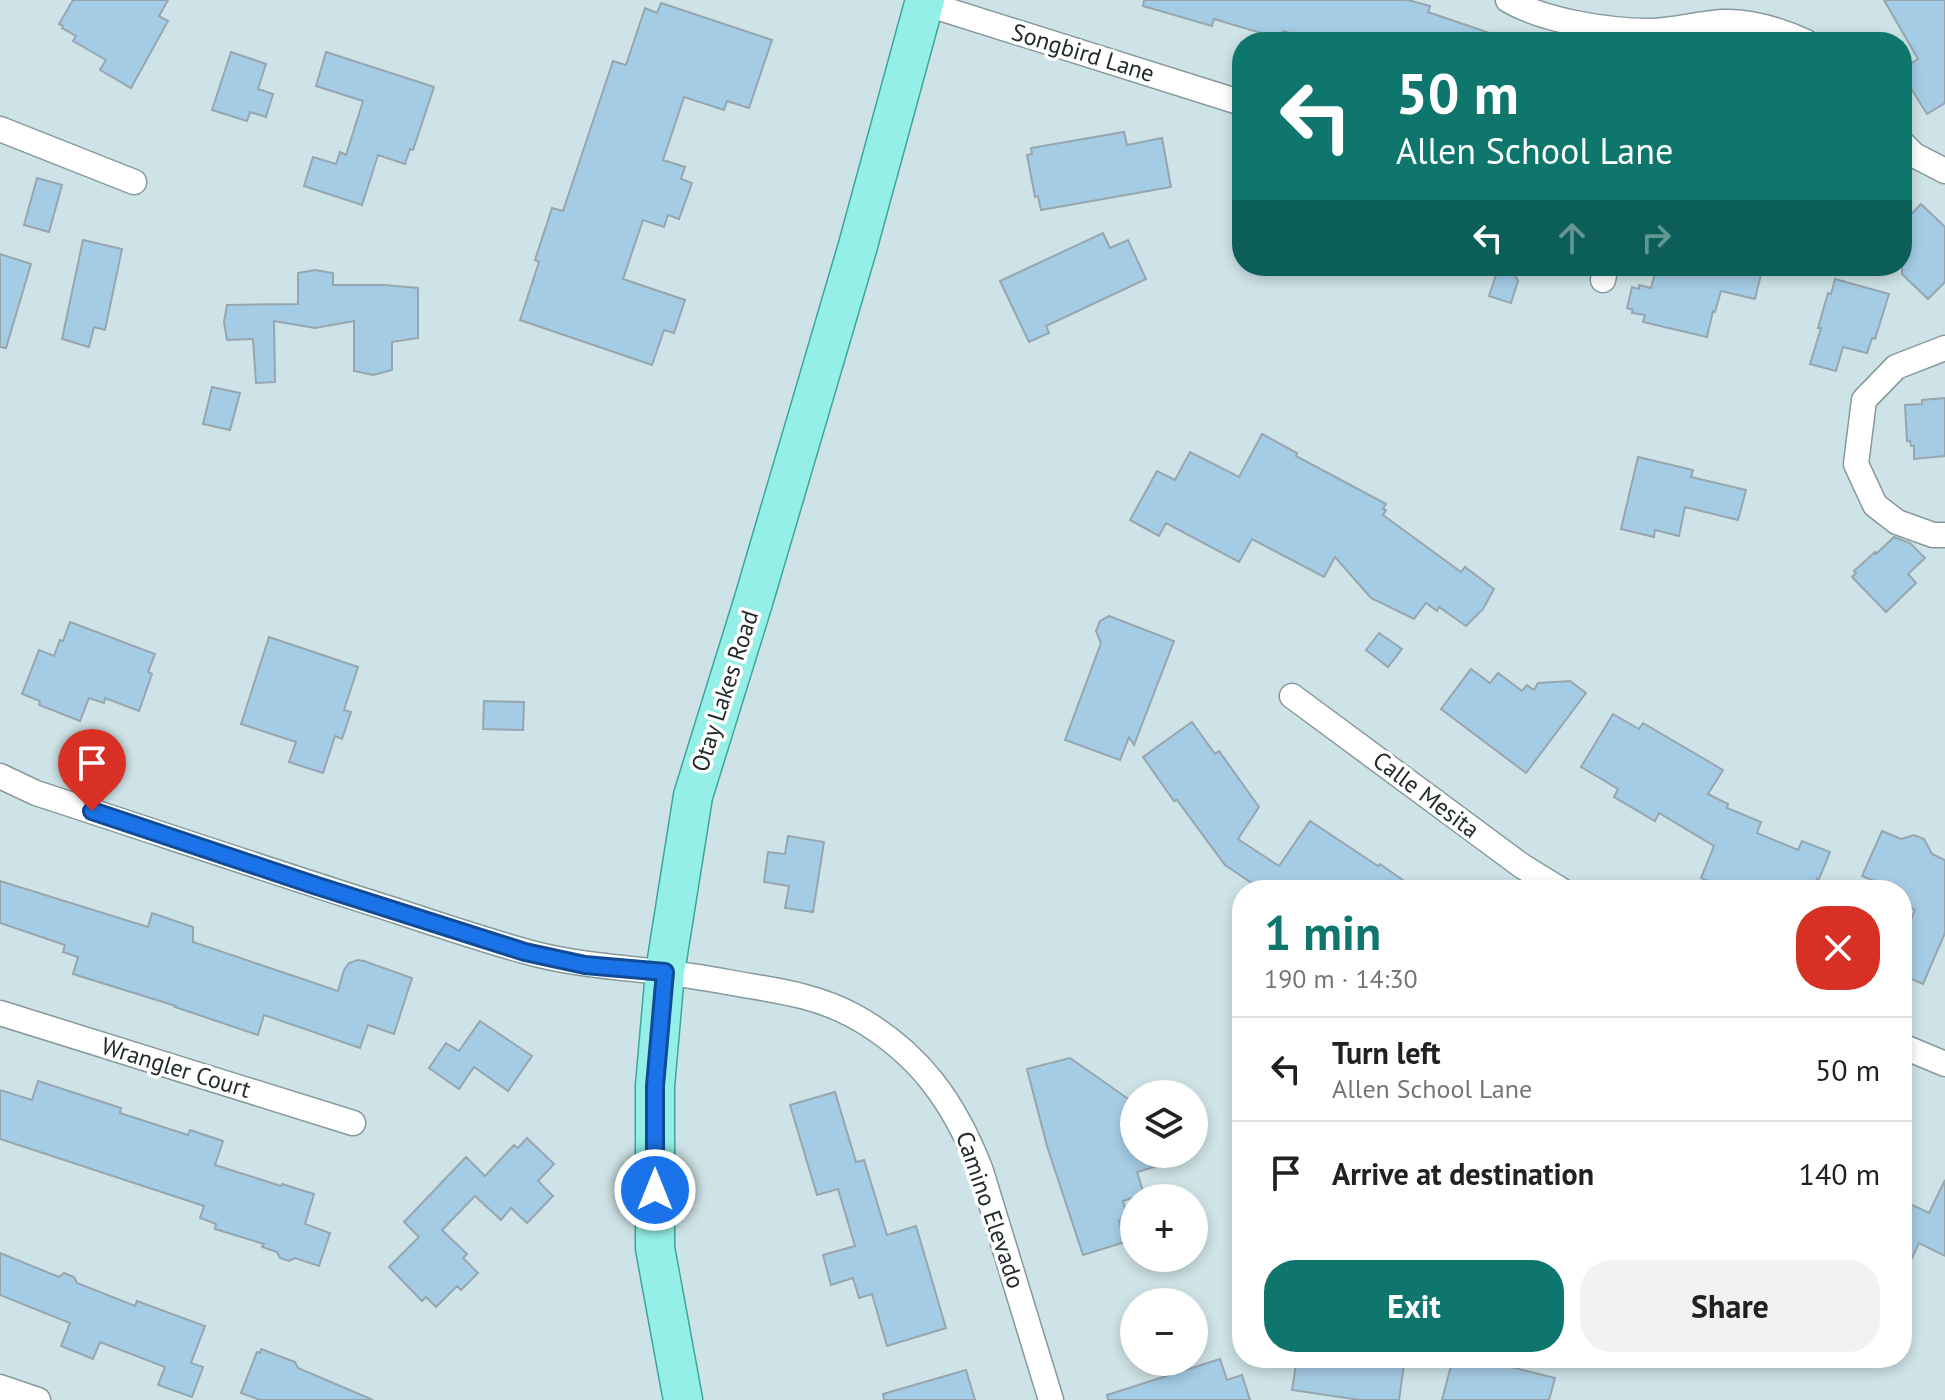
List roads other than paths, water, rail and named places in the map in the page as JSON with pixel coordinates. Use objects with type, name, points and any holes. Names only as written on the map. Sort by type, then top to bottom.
[{"type":"main road","name":"Otay Lakes Road","points":[[683,1400],[655,1248],[655,1086],[665,972],[693,796],[758,587],[925,2]]},
{"type":"street","points":[[1508,0],[1532,13],[1603,27],[1652,31],[1724,22],[1784,32]]},
{"type":"street","name":"Songbird Lane","points":[[925,2],[1232,100]]},
{"type":"street","points":[[0,129],[134,182]]},
{"type":"street","points":[[1912,153],[1945,171]]},
{"type":"street","points":[[1945,348],[1896,367],[1864,400],[1856,464],[1875,505],[1897,522],[1933,535],[1945,535]]},
{"type":"street","name":"Calle Mesita","points":[[1292,696],[1545,880]]},
{"type":"street","name":"Camino Elevado","points":[[0,776],[36,793],[525,952],[585,965],[665,972],[802,995],[854,1016],[878,1031],[922,1068],[957,1116],[981,1171],[1051,1400]]},
{"type":"street","name":"Wrangler Court","points":[[0,1013],[353,1123]]},
{"type":"street","points":[[1912,1050],[1945,1064]]},
{"type":"street","points":[[0,1387],[38,1400]]}]
